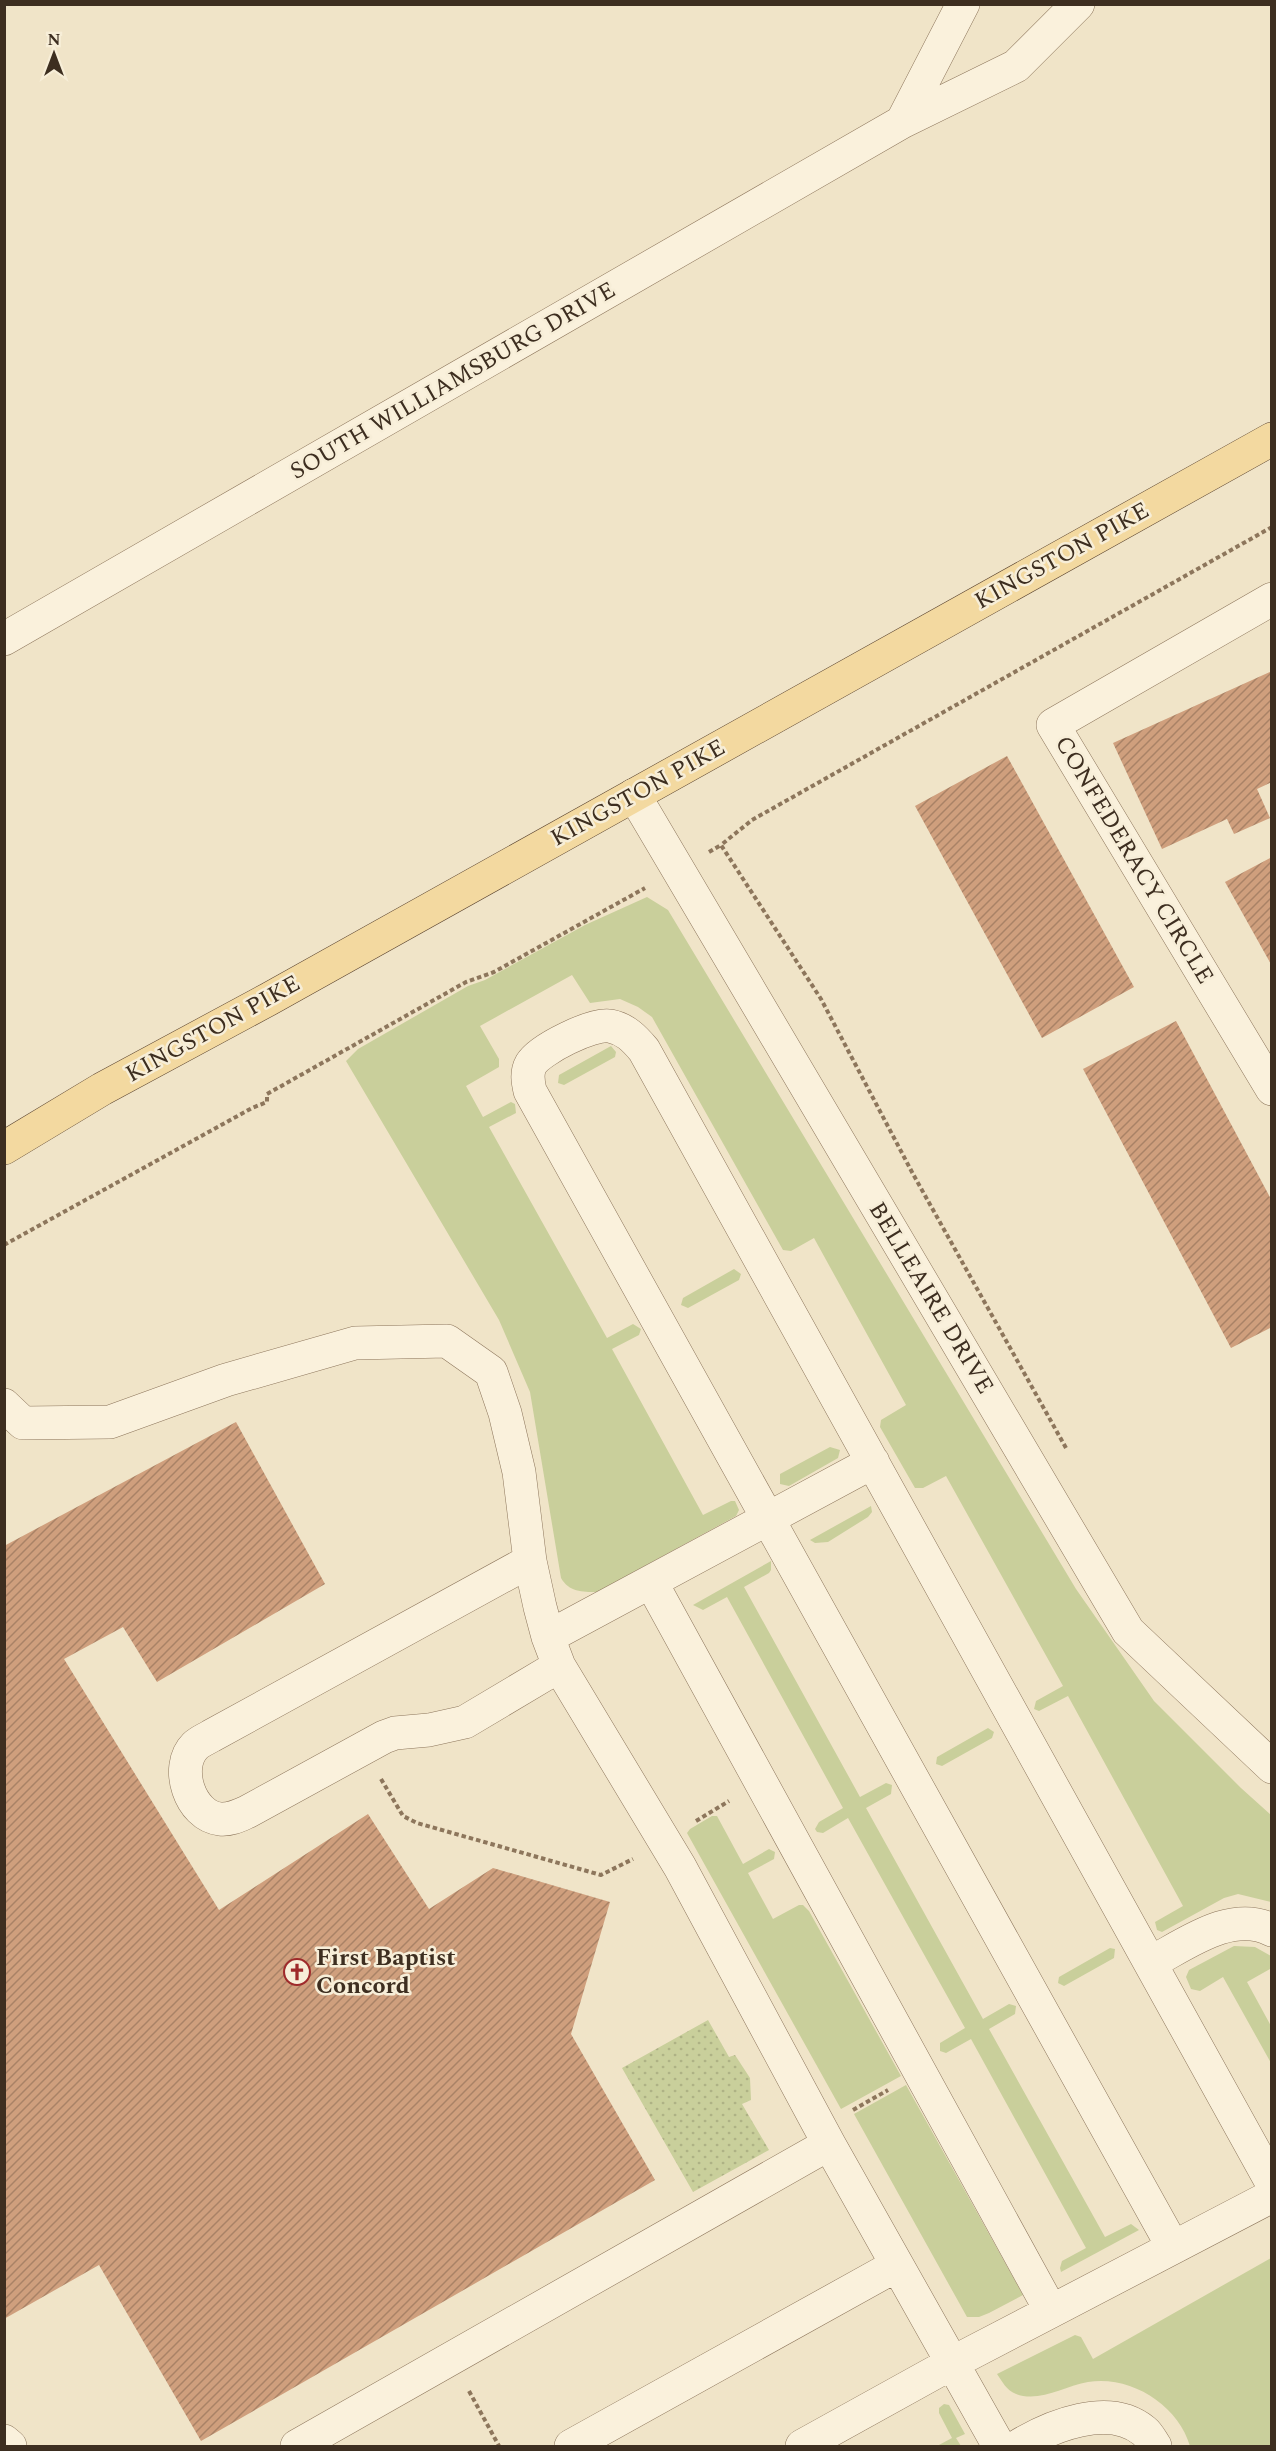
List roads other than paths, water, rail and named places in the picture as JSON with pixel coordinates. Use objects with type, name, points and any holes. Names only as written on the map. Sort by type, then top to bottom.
[{"type":"main road","name":"KINGSTON PIKE","points":[[4,1148],[102,1089],[1272,439]]},
{"type":"street","points":[[902,122],[963,4]]},
{"type":"street","name":"SOUTH WILLIAMSBURG DRIVE","points":[[4,639],[902,122],[1016,66],[1078,4]]},
{"type":"street","name":"CONFEDERACY CIRCLE","points":[[1272,598],[1053,725],[1272,1089]]},
{"type":"street","name":"BELLEAIRE DRIVE","points":[[634,795],[1128,1631],[1272,1767]]},
{"type":"street","points":[[1173,2247],[530,1091],[527,1077],[530,1065],[540,1055],[593,1026],[608,1026],[622,1030],[634,1038],[644,1050],[1272,2182]]},
{"type":"street","points":[[4,1405],[23,1423],[110,1422],[226,1380],[355,1343],[447,1341],[491,1372],[505,1413],[519,1472],[530,1561],[553,1652],[664,1840],[829,2144],[999,2446]]},
{"type":"street","points":[[530,1561],[194,1747],[186,1760],[184,1773],[187,1785],[196,1802],[205,1813],[218,1819],[232,1818],[384,1737],[395,1733],[429,1730],[465,1722],[553,1652],[651,1582],[873,1462]]},
{"type":"street","points":[[651,1582],[1051,2312]]},
{"type":"street","points":[[1150,1964],[1226,1925],[1246,1924],[1272,1930]]},
{"type":"street","points":[[297,2446],[829,2144]]},
{"type":"street","points":[[802,2446],[952,2363],[1272,2196]]},
{"type":"street","points":[[572,2446],[897,2265]]},
{"type":"street","points":[[1018,2446],[1058,2426],[1104,2418],[1128,2422],[1145,2432],[1155,2446]]},
{"type":"street","points":[[4,2442],[10,2446]]},
{"type":"place","name":"First Baptist Concord","points":[[297,1972]]}]
